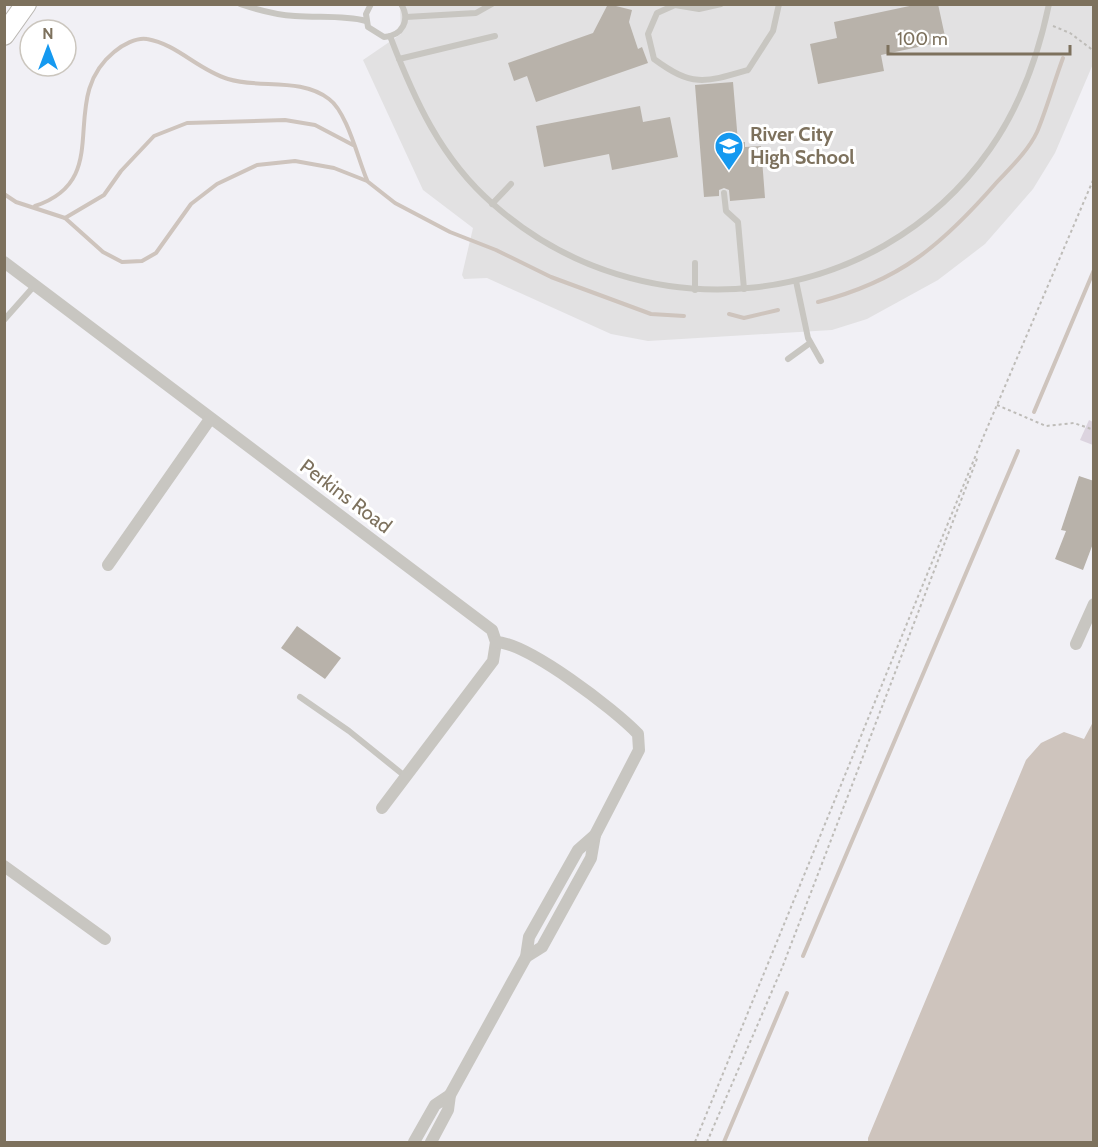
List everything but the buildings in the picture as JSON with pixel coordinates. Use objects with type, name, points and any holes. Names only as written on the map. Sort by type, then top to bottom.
[{"type":"main road","points":[[4,35],[26,4]]},
{"type":"street","name":"Perkins Road","points":[[4,262],[492,630],[496,642]]},
{"type":"street","points":[[108,565],[210,419]]},
{"type":"street","points":[[1076,644],[1094,604]]},
{"type":"street","points":[[382,808],[493,661],[496,642],[507,642],[539,659],[623,717],[638,734],[639,750],[595,835],[591,858],[542,947],[526,957],[450,1095],[448,1110],[431,1143]]},
{"type":"street","points":[[4,866],[105,939]]},
{"type":"street","points":[[414,1143],[435,1105],[450,1095]]},
{"type":"lane","points":[[240,4],[276,14],[350,17],[366,21]]},
{"type":"lane","points":[[371,4],[366,21],[372,32],[390,36],[401,30],[406,17],[401,4]]},
{"type":"lane","points":[[406,17],[476,13],[492,4]]},
{"type":"lane","points":[[722,4],[699,9],[675,5],[657,14],[648,34],[654,59],[680,78],[714,80],[748,70],[773,31],[779,4]]},
{"type":"lane","points":[[390,36],[410,87],[434,135],[459,169],[492,204],[532,235],[587,264],[632,279],[695,290],[744,289],[796,281],[831,270],[882,248],[931,213],[966,180],[990,151],[1019,100],[1036,58],[1049,4]]},
{"type":"lane","points":[[399,59],[495,36]]},
{"type":"lane","points":[[492,204],[512,184]]},
{"type":"lane","points":[[724,193],[726,211],[738,222],[744,289]]},
{"type":"lane","points":[[695,263],[695,290]]},
{"type":"lane","points":[[796,281],[810,343],[821,361]]},
{"type":"lane","points":[[4,320],[35,285]]},
{"type":"lane","points":[[788,359],[810,343]]},
{"type":"lane","points":[[300,697],[349,731],[406,777]]},
{"type":"path","points":[[1045,24],[1070,33],[1094,51]]},
{"type":"path","points":[[695,1143],[997,405],[1094,178]]},
{"type":"path","points":[[997,405],[1046,426],[1074,423],[1094,430]]},
{"type":"path","points":[[706,1143],[782,968],[997,405]]},
{"type":"shaded area","name":"River City High School","points":[[400,5],[1093,5],[1093,64],[1055,153],[1033,189],[985,244],[938,280],[867,319],[832,330],[648,341],[611,334],[487,278],[464,279],[462,275],[473,228],[423,190],[363,60],[401,34]]},
{"type":"shaded area","points":[[1089,420],[1093,422],[1093,445],[1080,440]]},
{"type":"shaded area","points":[[1093,722],[1093,1142],[868,1142],[1026,760],[1041,743],[1064,732],[1084,739]]},
{"type":"waterway","points":[[35,206],[60,194],[74,177],[80,158],[88,93],[97,71],[117,49],[139,39],[147,39],[168,46],[207,70],[228,79],[293,86],[318,92],[329,99],[341,114],[367,180]]},
{"type":"waterway","points":[[818,302],[873,283],[896,271],[918,258],[957,224],[1029,146],[1044,114],[1063,58]]},
{"type":"waterway","points":[[65,218],[104,195],[121,171],[154,136],[187,123],[285,120],[315,125],[353,145]]},
{"type":"waterway","points":[[4,194],[16,202],[65,218],[103,252],[122,262],[142,261],[156,253],[191,204],[217,184],[257,165],[295,161],[334,168],[367,181],[395,203],[450,232],[496,250],[551,277],[651,314],[684,316]]},
{"type":"waterway","points":[[1034,412],[1094,270]]},
{"type":"waterway","points":[[729,314],[744,318],[778,310]]},
{"type":"waterway","points":[[803,956],[1018,451]]},
{"type":"waterway","points":[[724,1142],[787,993]]},
{"type":"place","name":"River City High School","points":[[729,172]]}]
